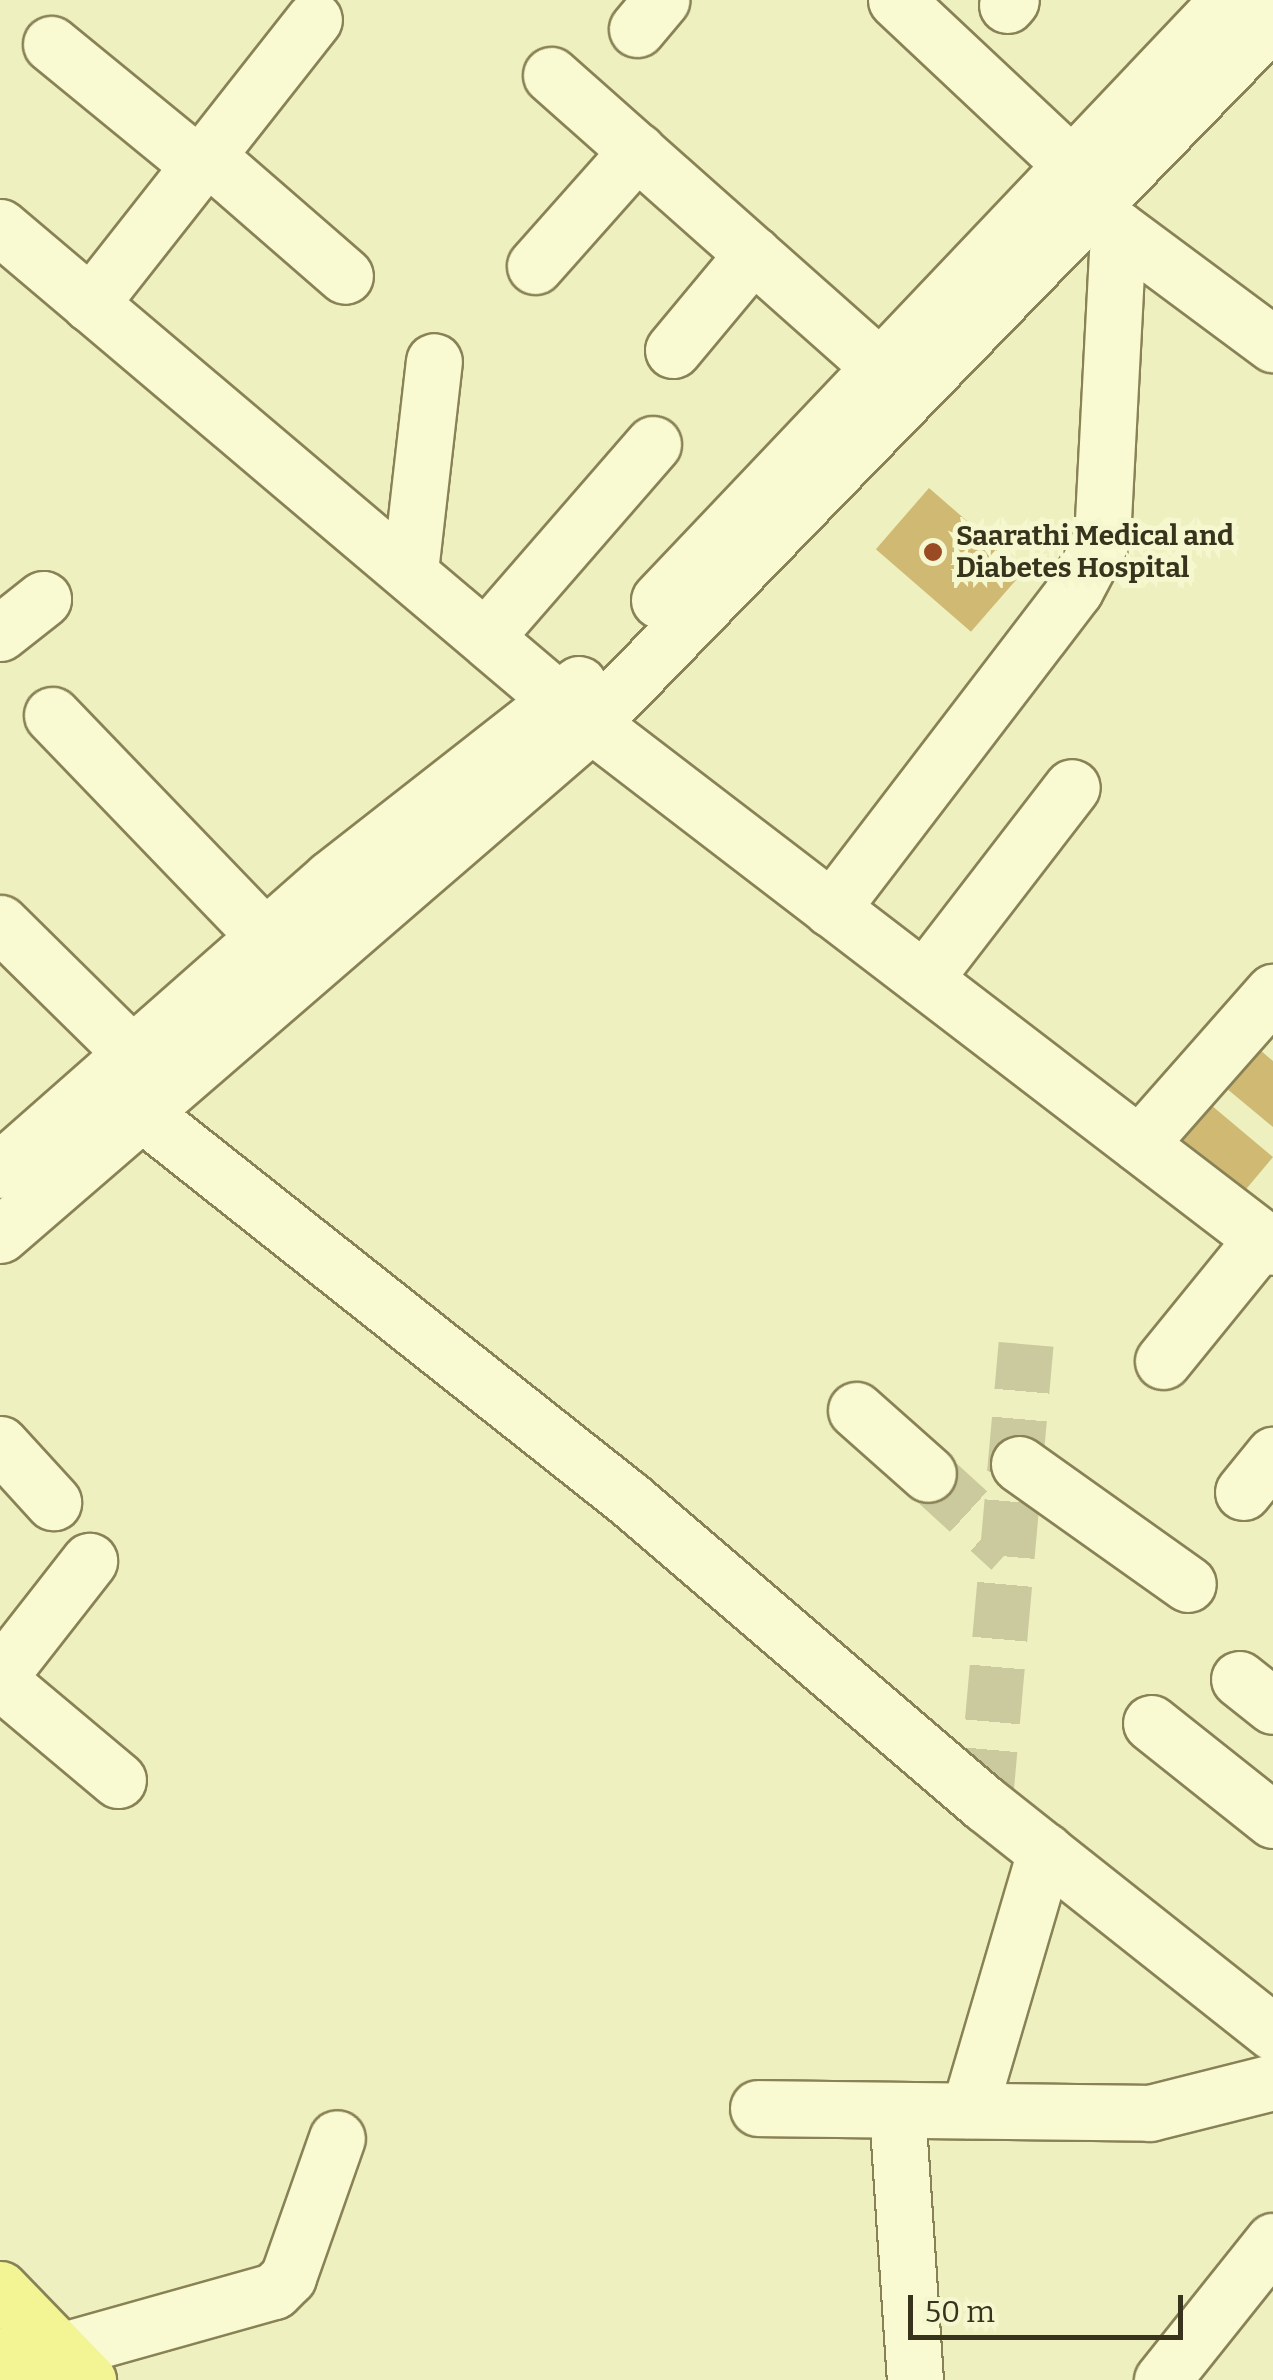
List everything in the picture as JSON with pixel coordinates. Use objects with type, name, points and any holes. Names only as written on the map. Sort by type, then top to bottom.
[{"type":"main road","points":[[0,2289],[57,2370]]},
{"type":"main road","points":[[0,2356],[57,2370]]},
{"type":"street","points":[[896,0],[1095,202],[1273,344]]},
{"type":"street","points":[[0,1170],[265,936],[576,713],[881,368],[1095,202],[1218,6]]},
{"type":"street","points":[[90,304],[314,19]]},
{"type":"street","points":[[0,1234],[142,1112],[576,713],[1095,202],[1273,20]]},
{"type":"street","points":[[51,44],[344,276]]},
{"type":"street","points":[[551,75],[881,368]]},
{"type":"street","points":[[535,266],[636,151]]},
{"type":"street","points":[[831,908],[1074,590],[1102,540],[1095,202]]},
{"type":"street","points":[[0,227],[576,713],[1139,1144],[1265,1231],[1163,1362]]},
{"type":"street","points":[[673,350],[754,254]]},
{"type":"street","points":[[410,571],[434,361]]},
{"type":"street","points":[[488,635],[653,444]]},
{"type":"street","points":[[0,633],[43,599]]},
{"type":"street","points":[[52,714],[265,936]]},
{"type":"street","points":[[924,979],[1072,787]]},
{"type":"street","points":[[0,924],[132,1053]]},
{"type":"street","points":[[1139,1144],[1273,992]]},
{"type":"street","points":[[142,1112],[629,1499],[1045,1852],[1273,2032]]},
{"type":"street","points":[[856,1410],[928,1474]]},
{"type":"street","points":[[0,1444],[53,1502]]},
{"type":"street","points":[[1019,1464],[1188,1584]]},
{"type":"street","points":[[90,1561],[0,1678],[118,1780]]},
{"type":"street","points":[[1151,1723],[1273,1820]]},
{"type":"street","points":[[969,2110],[1045,1852]]},
{"type":"street","points":[[758,2108],[1150,2112],[1273,2082]]},
{"type":"street","points":[[897,2110],[915,2380]]},
{"type":"street","points":[[57,2370],[274,2292],[288,2277],[337,2138]]},
{"type":"street","points":[[1162,2380],[1273,2241]]},
{"type":"building","points":[[929,488],[1024,571],[971,632],[876,549]]},
{"type":"building","points":[[1259,1049],[1273,1061],[1273,1127],[1226,1088]]},
{"type":"building","points":[[1211,1105],[1273,1157],[1241,1195],[1179,1143]]},
{"type":"tunnel","points":[[985,1804],[1026,1344]]},
{"type":"tunnel","points":[[928,1474],[1010,1549]]},
{"type":"place","name":"Saarathi Medical and Diabetes Hospital","points":[[933,552]]}]
